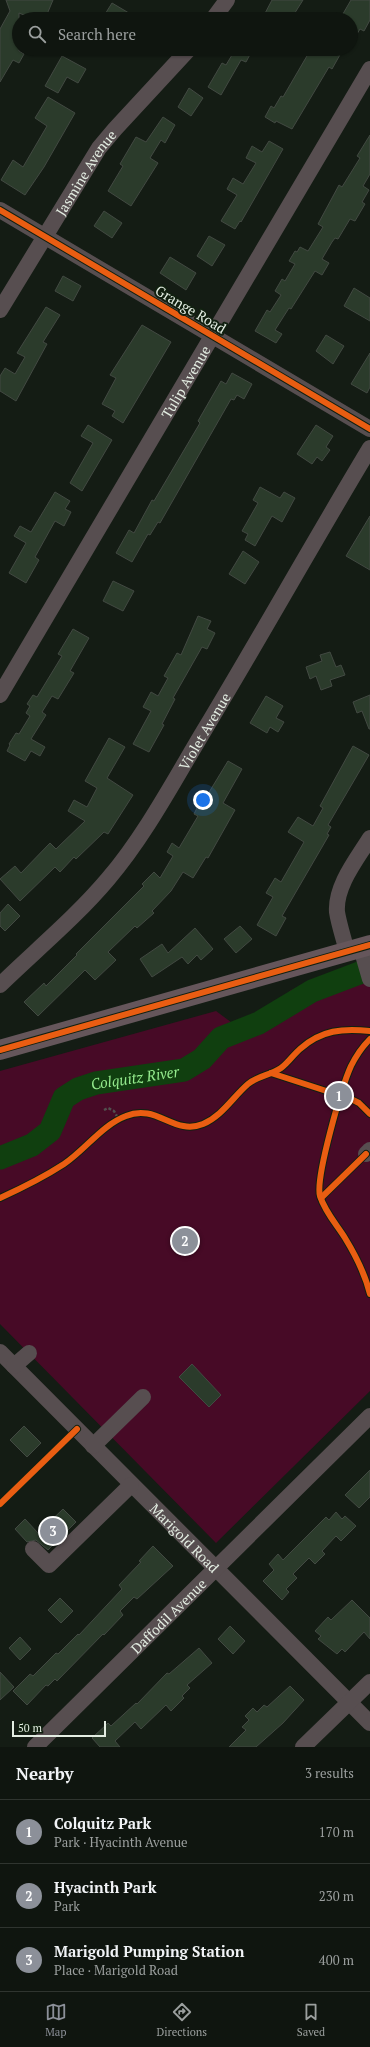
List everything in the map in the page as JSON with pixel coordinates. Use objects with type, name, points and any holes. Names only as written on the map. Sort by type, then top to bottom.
[{"type":"main road","points":[[0,1050],[364,961]]},
{"type":"street","points":[[219,12],[227,0]]},
{"type":"street","name":"Jasmine Avenue","points":[[0,310],[99,148],[183,56]]},
{"type":"street","name":"Tulip Avenue","points":[[0,695],[212,335],[369,73]]},
{"type":"street","name":"Grange Road","points":[[0,210],[370,429]]},
{"type":"street","name":"Violet Avenue","points":[[0,985],[109,878],[133,844],[173,782],[260,637],[302,562],[370,448]]},
{"type":"street","points":[[364,961],[337,911],[340,893],[348,874],[370,838]]},
{"type":"street","name":"Marigold Road","points":[[0,1352],[370,1723]]},
{"type":"street","points":[[14,1366],[28,1352]]},
{"type":"street","points":[[93,1446],[143,1397]]},
{"type":"street","name":"Daffodil Avenue","points":[[35,1747],[370,1416]]},
{"type":"street","points":[[33,1548],[49,1565],[131,1484]]},
{"type":"street","points":[[304,1747],[370,1682]]},
{"type":"path","points":[[104,1110],[108,1108],[114,1111],[117,1119],[126,1116]]},
{"type":"shaded area","points":[[370,967],[370,1391],[216,1543],[0,1324],[0,1071],[216,1011],[247,1034],[291,990]]},
{"type":"building","points":[[6,0],[53,0],[48,12],[12,12],[12,56],[23,56],[19,63],[13,60],[0,82],[0,29],[10,11]]},
{"type":"building","points":[[272,0],[303,0],[295,12],[266,12]]},
{"type":"building","points":[[351,0],[370,0],[370,20],[364,31],[360,29],[358,32],[358,12],[344,12]]},
{"type":"building","points":[[112,3],[127,12],[106,12]]},
{"type":"building","points":[[62,56],[86,69],[78,83],[67,77],[58,93],[45,86]]},
{"type":"building","points":[[231,56],[249,56],[246,62],[241,60],[221,95],[208,87],[222,63],[226,65]]},
{"type":"building","points":[[307,56],[339,56],[332,69],[329,67],[292,129],[276,121],[275,123],[265,117],[271,106],[274,108],[281,96],[283,97]]},
{"type":"building","points":[[189,88],[203,98],[191,116],[178,107]]},
{"type":"building","points":[[48,97],[75,113],[44,167],[25,195],[1,180],[13,160],[23,167],[47,126],[35,118]]},
{"type":"building","points":[[163,117],[175,125],[165,143],[161,140],[150,158],[158,163],[131,206],[108,191],[123,166],[120,164],[136,137],[146,142]]},
{"type":"building","points":[[370,135],[370,174],[363,186],[369,190],[362,202],[365,204],[355,221],[350,219],[338,239],[335,238],[332,242],[322,259],[329,263],[322,275],[315,271],[291,309],[289,308],[275,330],[282,334],[276,343],[255,331],[267,310],[270,312],[281,295],[275,291],[282,279],[285,281],[295,264],[289,261],[295,251],[297,252],[300,247],[308,251],[323,227],[318,224],[339,185],[342,187],[360,158],[357,156]]},
{"type":"building","points":[[269,141],[283,149],[241,222],[240,221],[235,229],[221,221],[237,195],[227,189],[233,178],[243,184],[256,163],[246,158],[252,146],[262,152]]},
{"type":"building","points":[[104,211],[122,223],[112,238],[94,226]]},
{"type":"building","points":[[209,236],[225,245],[212,266],[197,256]]},
{"type":"building","points":[[170,257],[196,273],[186,290],[160,273]]},
{"type":"building","points":[[63,276],[81,286],[73,301],[55,291]]},
{"type":"building","points":[[354,288],[370,298],[370,321],[344,306]]},
{"type":"building","points":[[46,307],[60,315],[43,342],[47,344],[16,401],[0,391],[0,376],[5,368],[15,374],[25,357],[17,353]]},
{"type":"building","points":[[142,325],[171,342],[123,423],[112,416],[115,411],[102,404],[116,378],[110,375]]},
{"type":"building","points":[[326,335],[344,346],[333,364],[316,351]]},
{"type":"building","points":[[370,353],[370,387],[367,393],[351,384]]},
{"type":"building","points":[[232,373],[252,384],[244,399],[237,395],[234,400],[231,399],[160,523],[158,522],[150,535],[148,534],[132,562],[116,553],[129,530],[134,533],[152,500],[154,501],[200,423],[198,421],[221,381],[226,384]]},
{"type":"building","points":[[88,425],[112,440],[82,491],[70,483],[93,443],[81,436]]},
{"type":"building","points":[[316,425],[333,436],[326,447],[330,450],[322,461],[317,457],[312,464],[297,454]]},
{"type":"building","points":[[260,487],[280,498],[284,492],[295,498],[282,522],[272,516],[255,546],[245,540],[248,534],[242,531],[258,503],[253,500]]},
{"type":"building","points":[[55,492],[70,501],[65,509],[71,512],[64,526],[55,521],[35,557],[39,560],[26,583],[9,573],[26,543],[14,536],[20,526],[31,532]]},
{"type":"building","points":[[370,516],[370,570],[346,556]]},
{"type":"building","points":[[243,551],[259,562],[245,584],[229,574]]},
{"type":"building","points":[[113,581],[134,591],[123,611],[103,601]]},
{"type":"building","points":[[198,616],[211,621],[207,629],[215,633],[207,649],[202,647],[173,698],[175,699],[162,724],[164,725],[149,752],[133,744],[151,711],[143,707],[151,692],[158,696],[168,678],[164,676],[177,653],[181,655]]},
{"type":"building","points":[[73,629],[89,638],[70,671],[74,673],[58,699],[52,696],[42,712],[46,715],[31,739],[45,747],[40,756],[31,751],[25,761],[7,751],[10,745],[9,744],[16,733],[19,734],[30,716],[26,713],[30,706],[27,704],[33,695],[37,697],[62,656],[58,654]]},
{"type":"building","points":[[330,652],[336,667],[341,665],[345,675],[330,680],[332,686],[321,690],[316,676],[310,679],[306,667],[322,661],[320,655]]},
{"type":"building","points":[[370,695],[369,729],[362,711],[357,713],[353,702]]},
{"type":"building","points":[[266,696],[283,706],[276,718],[284,722],[278,732],[270,727],[267,733],[250,723]]},
{"type":"building","points":[[109,738],[125,747],[107,778],[133,795],[108,834],[104,832],[76,859],[74,857],[60,872],[55,867],[20,901],[0,879],[15,866],[21,873],[50,843],[56,849],[85,821],[68,811],[74,800],[87,807],[97,788],[85,781]]},
{"type":"building","points":[[353,746],[369,755],[328,825],[331,827],[327,834],[329,835],[282,916],[286,918],[276,936],[257,925],[273,897],[266,893],[275,878],[281,882],[304,842],[288,832],[298,817],[313,826],[323,808],[320,806]]},
{"type":"building","points":[[228,761],[242,769],[223,803],[235,810],[208,858],[206,857],[193,878],[183,872],[171,891],[152,911],[154,913],[137,928],[135,926],[108,952],[116,960],[95,980],[85,970],[38,1016],[24,1002],[44,983],[46,986],[77,955],[76,954],[144,886],[142,884],[154,872],[160,878],[173,856],[167,852],[172,843],[179,848],[198,816],[194,814],[200,802],[202,803]]},
{"type":"building","points":[[8,904],[20,916],[5,931],[0,926],[0,913]]},
{"type":"building","points":[[240,926],[252,939],[236,953],[224,939]]},
{"type":"building","points":[[195,928],[213,949],[201,960],[197,955],[188,964],[182,957],[152,977],[140,959],[162,944],[168,953]]},
{"type":"building","points":[[192,1364],[221,1395],[209,1407],[179,1377]]},
{"type":"building","points":[[24,1426],[41,1443],[27,1457],[10,1440]]},
{"type":"building","points":[[370,1470],[370,1497],[359,1508],[345,1495]]},
{"type":"building","points":[[63,1509],[76,1522],[48,1550],[36,1540],[27,1542],[15,1529],[25,1519],[38,1533]]},
{"type":"building","points":[[336,1512],[342,1519],[345,1516],[356,1526],[341,1541],[336,1536],[322,1551],[325,1554],[315,1564],[309,1558],[293,1574],[297,1578],[286,1589],[289,1592],[282,1600],[263,1581],[274,1570],[269,1564],[278,1554],[283,1560],[326,1517],[329,1520]]},
{"type":"building","points":[[153,1546],[173,1566],[137,1599],[134,1597],[120,1611],[123,1615],[104,1635],[103,1634],[57,1681],[55,1679],[48,1686],[46,1685],[27,1705],[13,1691],[30,1674],[33,1676],[56,1653],[58,1654],[78,1634],[79,1635],[122,1589],[119,1585],[141,1562],[139,1561]]},
{"type":"building","points":[[60,1598],[73,1611],[61,1623],[48,1610]]},
{"type":"building","points":[[352,1600],[370,1618],[370,1639],[364,1632],[345,1652],[342,1649],[337,1654],[318,1639],[321,1636],[315,1631],[328,1617],[331,1620]]},
{"type":"building","points":[[230,1626],[245,1641],[233,1654],[218,1639]]},
{"type":"building","points":[[20,1637],[31,1649],[20,1660],[9,1648]]},
{"type":"building","points":[[199,1648],[212,1663],[187,1685],[190,1688],[182,1696],[184,1698],[171,1711],[166,1705],[141,1729],[135,1722],[115,1741],[120,1747],[100,1747],[92,1738],[108,1723],[111,1726],[136,1703],[137,1704],[167,1673],[169,1674]]},
{"type":"building","points":[[0,1672],[14,1687],[0,1700]]},
{"type":"building","points":[[290,1686],[304,1700],[283,1723],[256,1747],[229,1747],[246,1730],[242,1727],[249,1720],[245,1716],[253,1708],[257,1712],[264,1705],[267,1707]]},
{"type":"waterway","name":"Colquitz River","points":[[0,1158],[32,1145],[50,1131],[64,1098],[78,1089],[96,1083],[184,1070],[202,1059],[221,1038],[259,1023],[312,991],[370,969]]},
{"type":"cycle path","points":[[0,210],[370,429]]},
{"type":"cycle path","points":[[0,1050],[370,945]]},
{"type":"cycle path","points":[[0,1198],[33,1182],[64,1164],[101,1131],[117,1120],[137,1113],[147,1113],[183,1126],[193,1127],[203,1124],[210,1121],[222,1111],[248,1084],[281,1068],[300,1049],[316,1038],[324,1034],[342,1030],[370,1031]]},
{"type":"cycle path","points":[[370,1039],[357,1055],[347,1077],[325,1152],[320,1186],[320,1196],[322,1202],[356,1258],[366,1279],[370,1294]]},
{"type":"cycle path","points":[[271,1073],[351,1099],[359,1103],[370,1114]]},
{"type":"cycle path","points":[[321,1198],[366,1154]]},
{"type":"cycle path","points":[[0,1504],[77,1429]]},
{"type":"place","name":"Colquitz Park","points":[[339,1096]]},
{"type":"place","name":"Hyacinth Park","points":[[185,1241]]},
{"type":"place","name":"Marigold Pumping Station","points":[[53,1531]]}]
